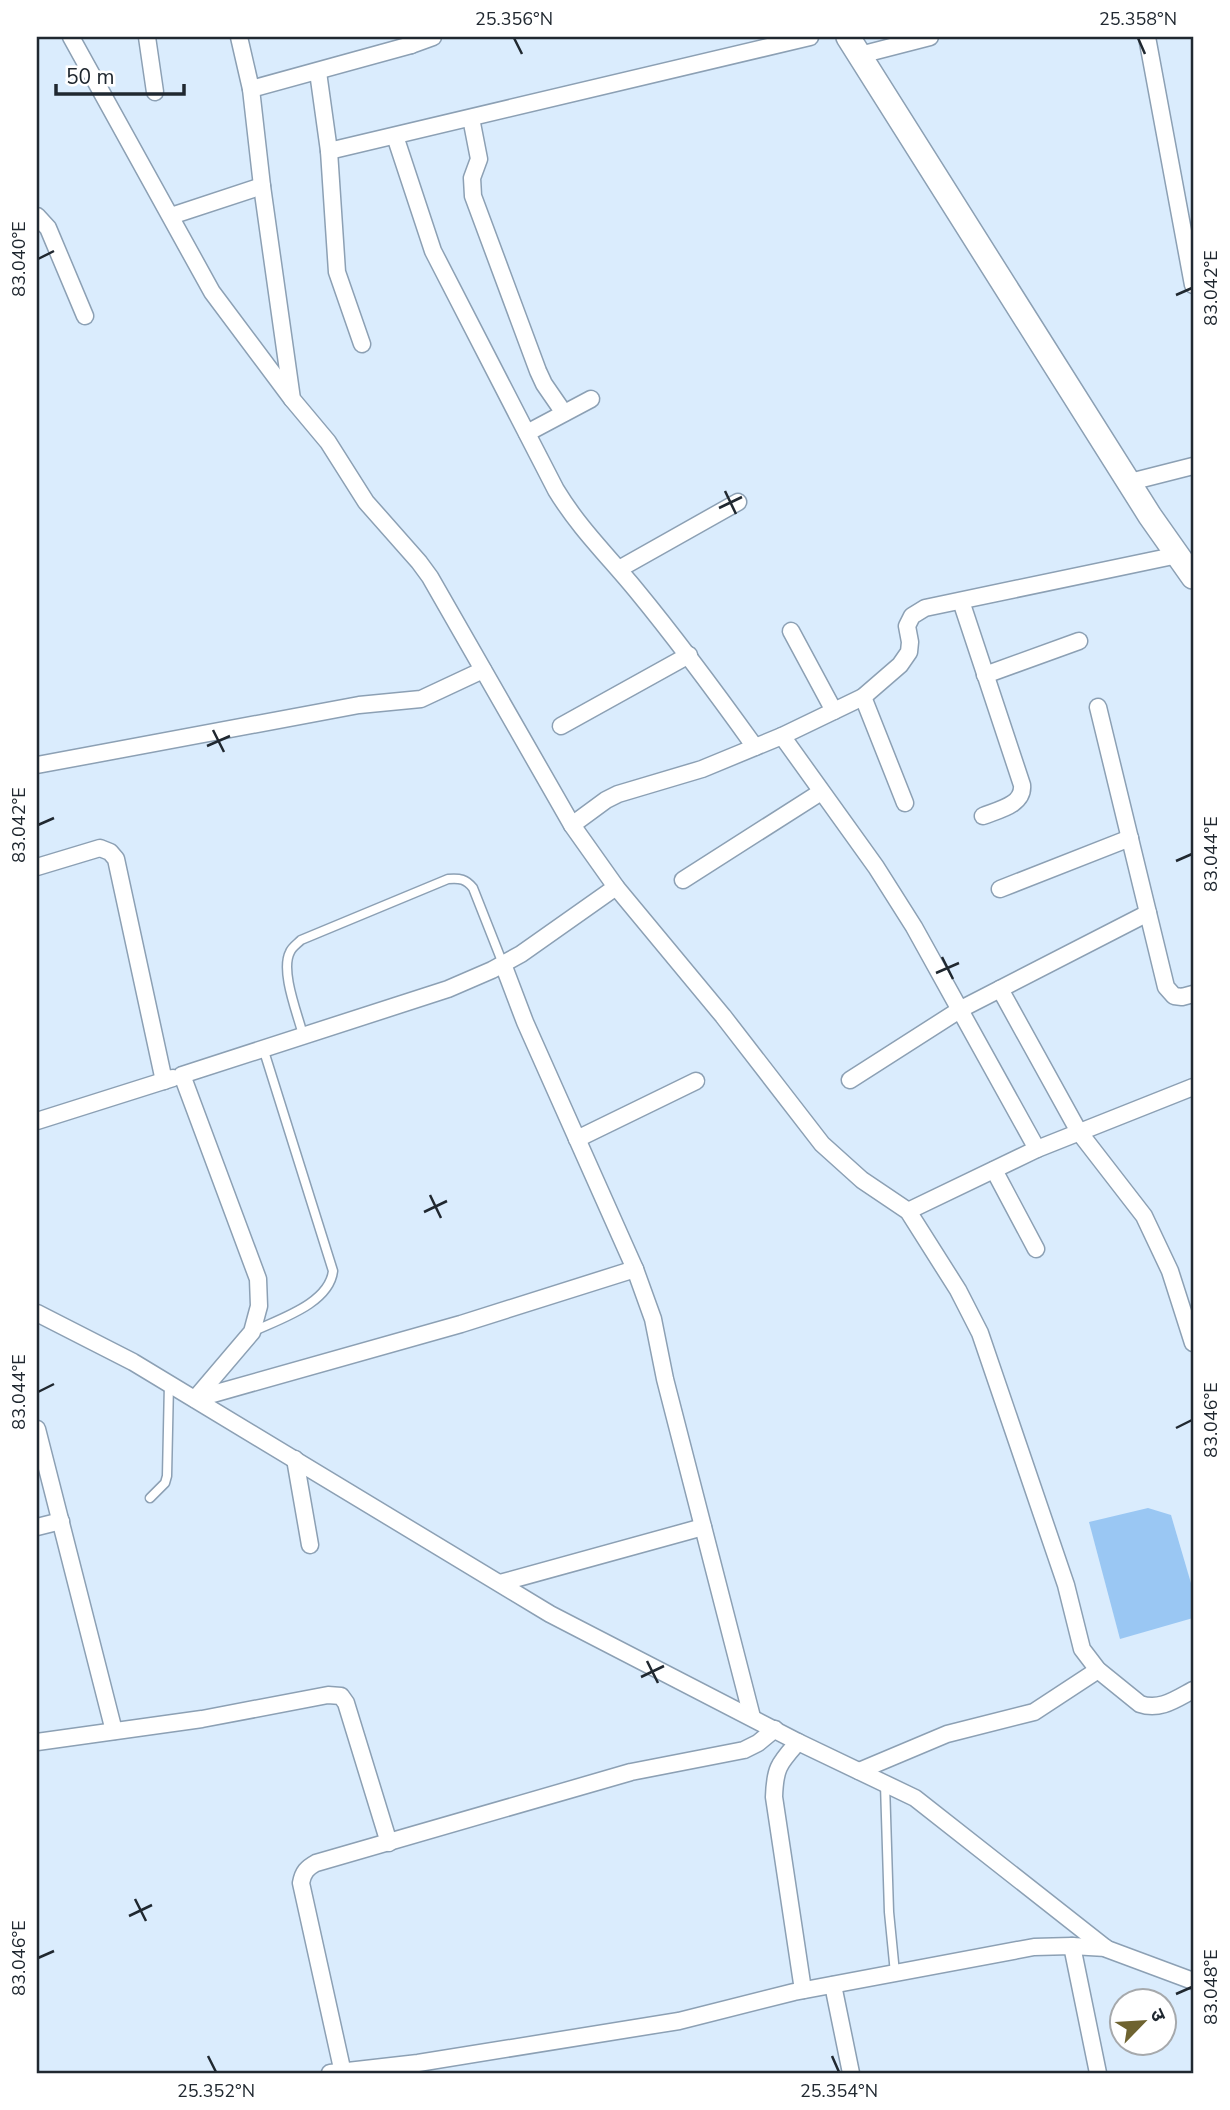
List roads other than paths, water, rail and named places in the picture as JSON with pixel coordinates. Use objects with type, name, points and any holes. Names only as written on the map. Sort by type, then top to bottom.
[{"type":"main road","points":[[854,46],[1150,516],[1193,577]]},
{"type":"street","points":[[71,37],[212,292],[292,399],[328,442],[366,502],[419,562],[572,825],[616,887],[723,1016],[822,1144],[862,1180],[908,1211],[958,1290],[980,1333],[1066,1585],[1082,1649],[1098,1670],[1140,1704],[1148,1707],[1158,1707],[1193,1690]]},
{"type":"street","points":[[147,37],[155,92]]},
{"type":"street","points":[[239,37],[251,89],[292,399]]},
{"type":"street","points":[[251,89],[318,72],[410,41],[433,37]]},
{"type":"street","points":[[329,151],[810,37]]},
{"type":"street","points":[[854,46],[930,37]]},
{"type":"street","points":[[1147,37],[1193,285]]},
{"type":"street","points":[[318,72],[329,151],[337,272],[362,344]]},
{"type":"street","points":[[471,118],[479,159],[472,178],[473,196],[538,372],[564,413]]},
{"type":"street","points":[[395,136],[433,251],[569,511],[689,655],[755,747]]},
{"type":"street","points":[[171,216],[262,186]]},
{"type":"street","points":[[37,216],[48,228],[85,316]]},
{"type":"street","points":[[527,433],[591,399]]},
{"type":"street","points":[[1130,482],[1193,466]]},
{"type":"street","points":[[619,569],[738,502]]},
{"type":"street","points":[[572,825],[618,794],[702,769],[782,736],[863,697],[900,665],[909,652],[907,626],[912,616],[925,608],[1178,555]]},
{"type":"street","points":[[961,601],[1023,793],[1014,803],[983,817]]},
{"type":"street","points":[[791,631],[834,711]]},
{"type":"street","points":[[985,675],[1079,641]]},
{"type":"street","points":[[561,726],[689,655]]},
{"type":"street","points":[[37,765],[359,705],[421,699],[483,670]]},
{"type":"street","points":[[863,697],[905,803]]},
{"type":"street","points":[[1098,708],[1169,992],[1182,997],[1193,994]]},
{"type":"street","points":[[782,736],[876,867],[914,927],[1037,1149]]},
{"type":"street","points":[[683,880],[821,792]]},
{"type":"street","points":[[1000,889],[1130,838]]},
{"type":"street","points":[[37,867],[100,848],[110,852],[116,859],[164,1081]]},
{"type":"street","points":[[37,1121],[448,989],[521,954],[616,887]]},
{"type":"street","points":[[850,1080],[961,1009],[1148,913]]},
{"type":"street","points":[[503,964],[525,1022],[635,1269],[653,1319],[752,1717]]},
{"type":"street","points":[[1000,989],[1079,1132],[1144,1216],[1170,1271],[1193,1343]]},
{"type":"street","points":[[182,1075],[258,1279],[259,1306],[252,1332],[195,1399]]},
{"type":"street","points":[[576,1139],[696,1081]]},
{"type":"street","points":[[908,1211],[1037,1149],[1193,1087]]},
{"type":"street","points":[[994,1170],[1036,1249]]},
{"type":"street","points":[[195,1399],[460,1324],[635,1269]]},
{"type":"street","points":[[37,1312],[169,1383],[550,1614],[798,1742],[915,1798],[1107,1948],[1193,1981]]},
{"type":"street","points":[[37,1429],[114,1731]]},
{"type":"street","points":[[295,1459],[310,1545]]},
{"type":"street","points":[[37,1527],[61,1521]]},
{"type":"street","points":[[500,1583],[703,1527]]},
{"type":"street","points":[[859,1771],[947,1734],[1034,1712],[1098,1670]]},
{"type":"street","points":[[37,1742],[202,1719],[328,1695],[341,1696],[346,1703],[389,1843]]},
{"type":"street","points":[[775,1730],[744,1750],[631,1772],[309,1867],[302,1875],[301,1883],[338,2073],[418,2063],[679,2021],[803,1990],[1034,1947],[1107,1948]]},
{"type":"street","points":[[798,1742],[778,1765],[774,1778],[774,1797],[803,1990]]},
{"type":"street","points":[[1072,1946],[1098,2073]]},
{"type":"street","points":[[833,1985],[852,2073]]},
{"type":"lane","points":[[303,1035],[286,972],[291,949],[302,940],[448,879],[460,878],[468,881],[473,888],[503,964]]},
{"type":"lane","points":[[252,1332],[310,1303],[324,1293],[332,1281],[333,1271],[263,1048]]},
{"type":"lane","points":[[150,1499],[165,1483],[167,1476],[169,1383]]},
{"type":"lane","points":[[886,1784],[889,1912],[895,1973]]},
{"type":"water","points":[[1148,1508],[1171,1515],[1193,1590],[1193,1618],[1120,1639],[1089,1522]]}]
